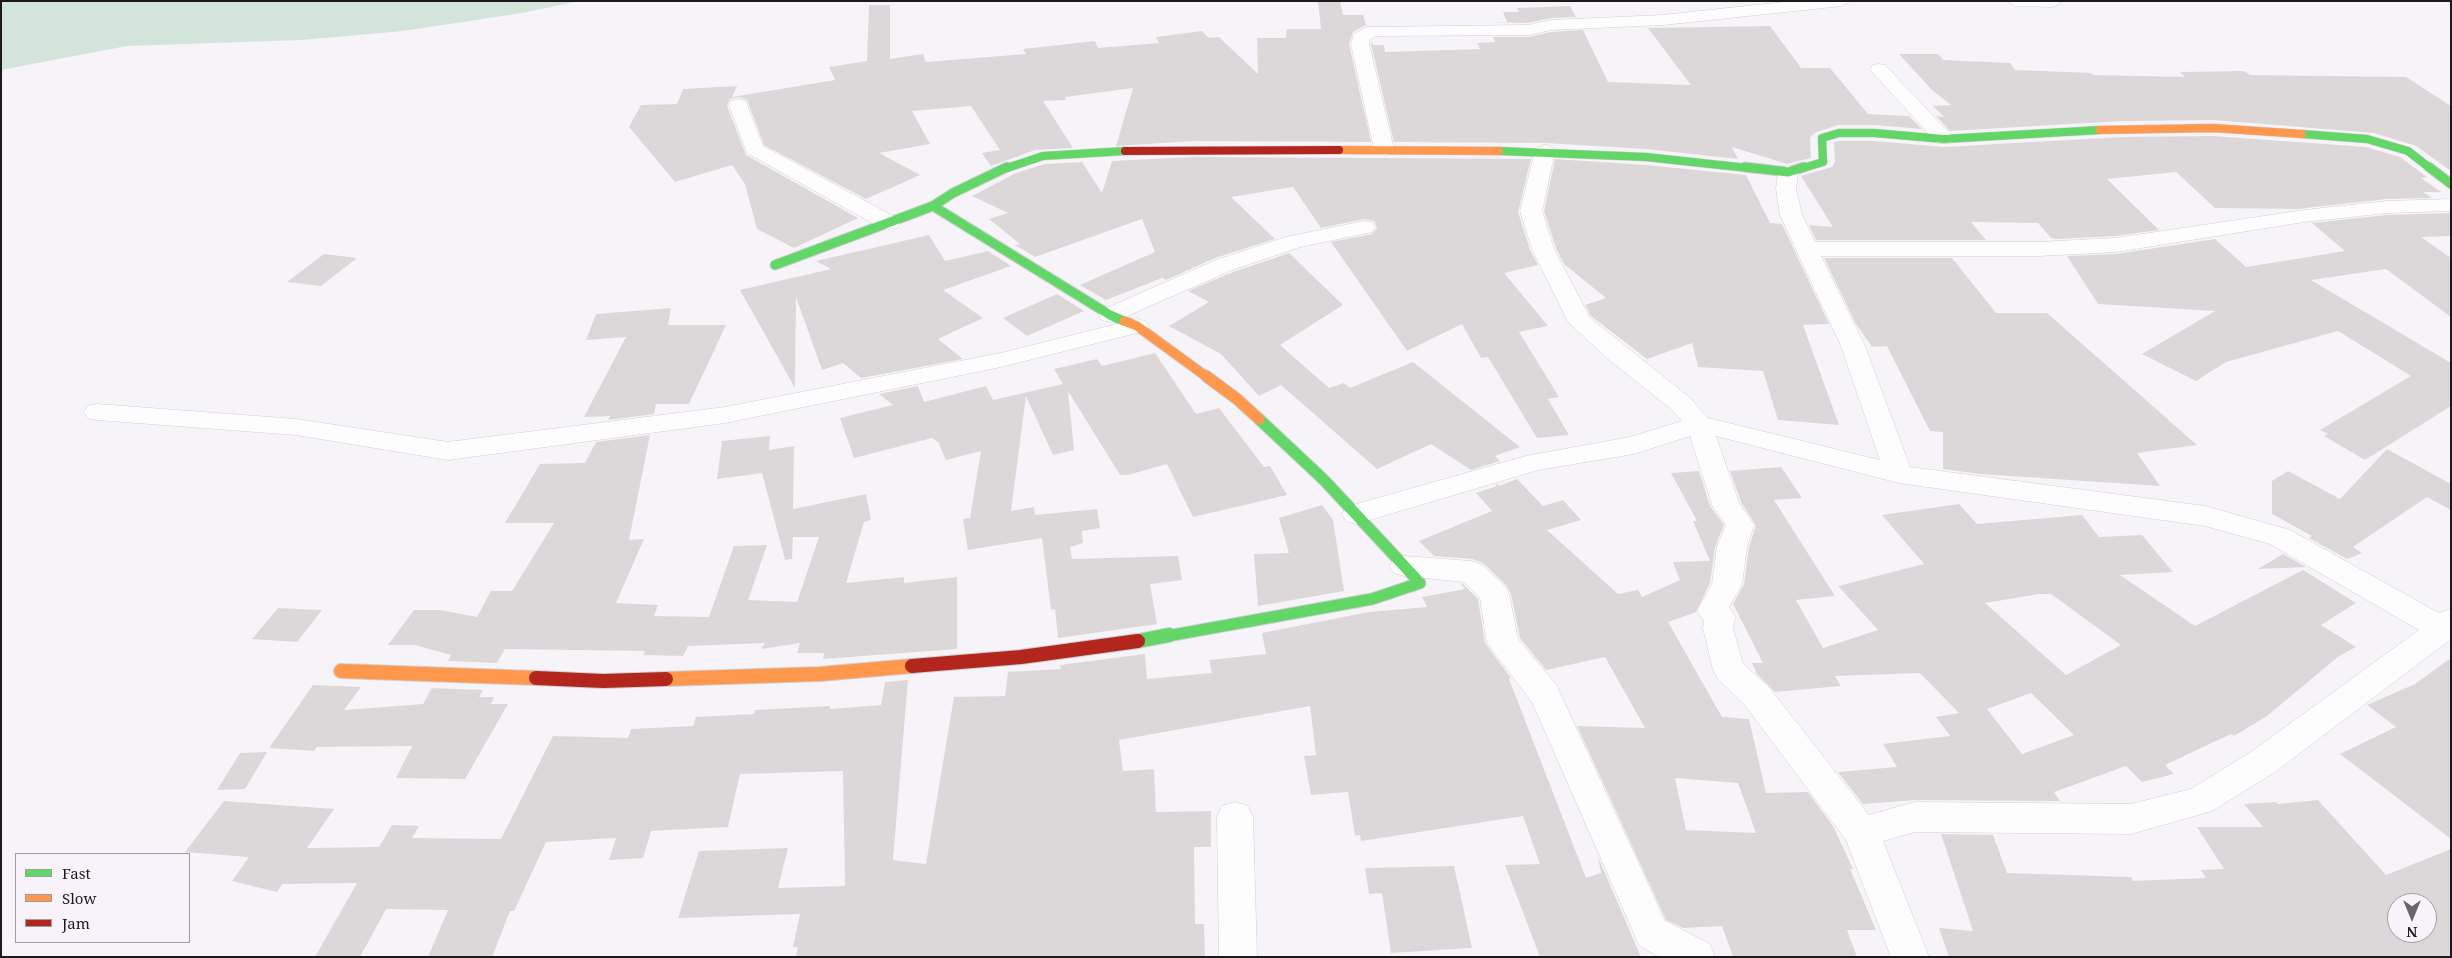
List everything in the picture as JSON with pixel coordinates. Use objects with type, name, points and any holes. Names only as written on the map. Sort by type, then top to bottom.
[{"type":"street","points":[[1384,149],[1360,44],[1360,38],[1364,34],[1373,31],[1528,30],[1552,25],[1663,20],[1842,1]]},
{"type":"street","points":[[2016,1],[2052,2]]},
{"type":"street","points":[[1879,69],[1944,139]]},
{"type":"street","points":[[738,105],[754,149],[889,223]]},
{"type":"street","points":[[775,265],[933,206],[990,174],[1043,156],[1194,149],[1545,151],[1646,157],[1788,172],[1823,162],[1822,138],[1834,134],[1874,133],[1944,139],[2122,129],[2213,128],[2367,139],[2408,151],[2451,184]]},
{"type":"street","points":[[1545,151],[1531,211],[1543,249],[1580,322],[1616,354],[1680,403],[1699,424],[1726,505],[1740,525],[1732,547],[1727,584],[1712,611],[1720,616],[1718,628],[1729,670],[1756,695],[1861,832],[1910,957]]},
{"type":"street","points":[[1788,172],[1786,189],[1791,215],[1853,346],[1899,474]]},
{"type":"street","points":[[1806,250],[2038,249],[2116,245],[2304,216],[2387,207],[2451,205]]},
{"type":"street","points":[[341,671],[603,681],[820,674],[1021,657],[1171,636],[1372,599],[1420,583],[1324,480],[1236,399],[1137,326],[1110,314],[933,206]]},
{"type":"street","points":[[1110,314],[1224,265],[1294,242],[1364,227]]},
{"type":"street","points":[[97,412],[296,426],[448,451],[725,415],[1002,360],[1137,326]]},
{"type":"street","points":[[1356,514],[1536,462],[1634,445],[1699,424],[1818,452],[1899,474],[2205,516],[2280,537],[2447,625],[2264,762],[2200,801],[2130,819],[1915,817],[1861,832]]},
{"type":"street","points":[[1404,566],[1472,572],[1494,594],[1503,643],[1545,695],[1652,933],[1696,957]]},
{"type":"street","points":[[1235,817],[1238,957]]},
{"type":"green space","points":[[1,1],[580,1],[522,13],[403,31],[302,40],[127,46],[1,70]]},
{"type":"building","points":[[1318,1],[1340,1],[1343,15],[1363,15],[1366,25],[1353,32],[1349,44],[1371,142],[1194,141],[1116,146],[1133,88],[1065,97],[1066,100],[1043,101],[1073,148],[1035,150],[991,166],[982,153],[1000,150],[971,106],[912,111],[930,144],[879,153],[920,175],[866,199],[764,145],[747,100],[739,97],[730,99],[727,106],[746,155],[858,218],[794,248],[757,229],[745,184],[732,165],[675,182],[629,127],[641,105],[677,104],[683,89],[737,86],[732,97],[835,80],[829,67],[867,61],[869,5],[890,5],[890,59],[923,54],[926,62],[1026,54],[1023,49],[1095,41],[1098,48],[1159,43],[1156,37],[1202,31],[1209,38],[1219,37],[1258,74],[1257,38],[1286,38],[1287,29],[1321,29]]},
{"type":"building","points":[[1570,6],[1576,17],[1551,18],[1528,23],[1488,22],[1507,22],[1503,12],[1519,12],[1517,8]]},
{"type":"building","points":[[1770,26],[1801,68],[1830,68],[1868,114],[1909,116],[1922,129],[1874,125],[1838,125],[1814,133],[1810,138],[1811,158],[1787,164],[1732,147],[1738,159],[1646,149],[1545,143],[1394,142],[1371,44],[1372,41],[1373,45],[1384,45],[1385,52],[1480,49],[1477,43],[1495,42],[1493,37],[1528,37],[1551,32],[1583,30],[1608,82],[1691,85],[1648,28]]},
{"type":"building","points":[[1899,54],[1938,54],[1944,60],[2010,63],[2015,70],[2091,73],[2093,75],[2185,77],[2180,72],[2244,71],[2250,75],[2406,77],[2451,106],[2451,171],[2416,146],[2374,133],[2213,120],[2122,121],[1950,131],[1936,116],[1944,117],[1933,106],[1951,105],[1931,89]]},
{"type":"building","points":[[2213,136],[2366,147],[2400,157],[2427,177],[2421,178],[2441,192],[2423,192],[2432,198],[2387,199],[2297,209],[2215,208],[2176,172],[2107,179],[2159,230],[2116,236],[2056,239],[2051,238],[2038,223],[1971,222],[1986,240],[1816,240],[1809,225],[1833,227],[1801,176],[1832,167],[1835,162],[1834,142],[1840,141],[1874,141],[1944,147],[2122,137]]},
{"type":"building","points":[[1194,157],[1531,159],[1518,212],[1530,250],[1538,265],[1504,273],[1548,326],[1519,332],[1559,397],[1548,399],[1569,435],[1537,438],[1488,357],[1481,358],[1462,324],[1407,351],[1331,242],[1372,234],[1377,228],[1374,221],[1364,219],[1321,228],[1293,187],[1231,197],[1275,239],[1215,258],[1166,280],[1162,278],[1106,300],[1080,285],[1155,252],[1142,219],[1035,257],[1015,245],[1020,244],[989,219],[1008,213],[972,196],[1016,173],[1045,164],[1082,162],[1102,193],[1112,161]]},
{"type":"building","points":[[1555,159],[1646,165],[1746,175],[1770,223],[1782,224],[1829,324],[1803,325],[1839,425],[1778,420],[1763,371],[1698,367],[1692,343],[1647,359],[1591,316],[1585,305],[1606,298],[1564,264],[1556,248],[1544,211]]},
{"type":"building","points":[[2451,213],[2451,236],[2421,237],[2451,258],[2451,317],[2386,269],[2311,280],[2451,363],[2451,406],[2365,460],[2324,436],[2328,434],[2320,430],[2411,376],[2338,331],[2226,362],[2196,381],[2142,354],[2215,311],[2098,304],[2067,256],[2116,254],[2215,239],[2246,267],[2345,251],[2312,223],[2387,215]]},
{"type":"building","points":[[929,235],[945,261],[988,251],[1011,266],[943,290],[983,318],[938,339],[963,359],[861,378],[843,363],[822,370],[796,297],[795,388],[740,290],[831,269],[816,261]]},
{"type":"building","points":[[1289,253],[1343,305],[1280,345],[1329,388],[1344,383],[1350,388],[1413,362],[1520,447],[1495,456],[1500,461],[1471,470],[1431,444],[1377,469],[1281,385],[1259,396],[1221,354],[1169,326],[1209,302],[1188,291],[1233,272]]},
{"type":"building","points":[[324,254],[357,258],[321,286],[287,282]]},
{"type":"building","points":[[1824,258],[1952,258],[1996,313],[2047,313],[2197,445],[2137,453],[2160,486],[1980,474],[1943,469],[1943,432],[1930,431],[1887,346],[1872,347],[1856,324]]},
{"type":"building","points":[[1057,294],[1084,311],[1027,336],[1003,318]]},
{"type":"building","points":[[671,308],[668,325],[726,325],[689,404],[656,404],[654,414],[608,420],[610,416],[584,417],[626,337],[586,340],[596,314]]},
{"type":"building","points":[[1155,353],[1196,414],[1219,408],[1264,467],[1270,466],[1287,495],[1193,517],[1167,464],[1128,475],[1120,475],[1068,391],[1074,450],[1053,455],[1026,396],[1011,511],[1034,507],[1035,515],[1097,509],[1100,528],[1082,531],[1083,543],[1070,547],[1072,559],[1178,556],[1182,580],[1150,584],[1157,624],[1058,638],[1055,609],[1051,610],[1042,538],[968,550],[963,519],[970,518],[981,451],[946,460],[936,437],[938,442],[932,438],[854,458],[840,418],[893,405],[879,394],[918,386],[924,402],[986,386],[993,400],[1063,384],[1054,369],[1097,359],[1102,366]]},
{"type":"building","points":[[650,435],[629,540],[644,539],[616,603],[658,605],[654,616],[709,617],[734,546],[767,545],[748,600],[797,602],[819,537],[793,537],[792,559],[785,560],[762,473],[717,479],[722,441],[770,436],[769,450],[794,446],[793,509],[866,494],[871,520],[864,522],[846,583],[904,577],[904,583],[957,577],[957,649],[823,659],[824,653],[797,653],[800,643],[761,649],[765,643],[688,646],[683,656],[643,655],[645,651],[505,649],[497,663],[448,661],[451,655],[415,645],[388,645],[414,610],[440,610],[477,617],[491,591],[512,591],[554,523],[505,523],[540,464],[585,463],[596,442]]},
{"type":"building","points":[[2387,449],[2451,484],[2451,510],[2427,497],[2353,547],[2362,553],[2347,559],[2309,538],[2312,536],[2272,514],[2272,481],[2288,471],[2340,499]]},
{"type":"building","points":[[1781,467],[1802,498],[1774,500],[1835,596],[1796,600],[1823,648],[1878,630],[1838,586],[1924,564],[1882,515],[1959,504],[1977,524],[2082,515],[2099,537],[2142,535],[2173,572],[2120,575],[2195,626],[2303,570],[2356,603],[2321,625],[2356,647],[2339,656],[2267,716],[2234,736],[2231,734],[2165,765],[2174,774],[2142,782],[2126,766],[2054,792],[2060,801],[1915,800],[1863,804],[1838,772],[1897,767],[1883,744],[1950,736],[1936,717],[1959,713],[1920,673],[1835,676],[1841,686],[1775,692],[1757,674],[1752,663],[1763,663],[1733,604],[1744,584],[1749,547],[1756,526],[1741,502],[1730,471]],"holes":[[[2039,594],[2051,594],[2121,645],[2066,675],[1985,603]],[[2031,693],[2074,735],[2022,754],[1987,709]]]},
{"type":"building","points":[[1699,471],[1710,506],[1724,525],[1715,547],[1710,583],[1696,612],[1668,622],[1722,717],[1749,719],[1766,793],[1808,792],[1833,826],[1853,869],[1850,869],[1876,930],[1847,930],[1857,957],[1733,957],[1722,926],[1683,928],[1666,920],[1577,726],[1645,728],[1605,657],[1546,670],[1520,638],[1511,594],[1506,585],[1483,563],[1472,559],[1434,556],[1419,541],[1492,511],[1476,493],[1517,479],[1543,506],[1563,500],[1581,520],[1547,530],[1618,594],[1638,590],[1642,597],[1680,580],[1673,562],[1710,561],[1693,521],[1697,521],[1671,473]],"holes":[[[1675,778],[1738,783],[1756,833],[1686,830]]]},
{"type":"building","points":[[1322,505],[1333,520],[1344,591],[1258,606],[1254,554],[1289,553],[1279,518]]},
{"type":"building","points":[[2283,554],[2306,567],[2258,569]]},
{"type":"building","points":[[1460,583],[1478,599],[1485,643],[1511,678],[1509,679],[1586,878],[1601,873],[1598,857],[1641,957],[1540,957],[1505,865],[1540,864],[1523,816],[1361,841],[1360,835],[1355,836],[1348,792],[1311,795],[1304,756],[1316,755],[1310,706],[1119,740],[1123,771],[1154,769],[1156,812],[1211,811],[1211,847],[1194,847],[1195,924],[1204,924],[1205,957],[796,957],[798,947],[793,947],[800,914],[678,918],[699,851],[788,848],[778,888],[845,886],[843,771],[740,774],[728,827],[651,831],[643,858],[609,860],[616,838],[546,842],[514,911],[510,911],[492,957],[428,957],[448,910],[386,909],[360,957],[315,957],[357,883],[282,884],[277,892],[232,881],[249,857],[185,852],[224,801],[334,809],[307,848],[379,847],[392,825],[419,826],[412,838],[501,839],[553,736],[628,738],[631,729],[693,726],[696,717],[754,714],[755,710],[830,706],[830,709],[881,705],[885,682],[908,680],[893,860],[926,864],[954,697],[1005,696],[1008,672],[1061,669],[1060,665],[1145,654],[1147,679],[1212,673],[1209,660],[1266,654],[1262,633],[1369,612],[1427,607],[1422,597],[1465,589]]},
{"type":"building","points":[[278,608],[322,610],[297,642],[252,639]]},
{"type":"building","points":[[2451,658],[2451,839],[2340,754],[2396,727],[2367,705],[2415,684]]},
{"type":"building","points":[[313,685],[361,687],[344,710],[423,704],[432,688],[483,690],[479,697],[494,697],[491,704],[508,704],[465,779],[396,778],[412,746],[317,747],[314,751],[269,748]]},
{"type":"building","points":[[267,752],[245,789],[217,790],[240,753]]},
{"type":"building","points":[[2318,800],[2386,875],[2451,849],[2451,957],[1949,957],[1939,928],[1973,931],[1941,834],[1993,835],[2007,873],[2131,877],[2133,881],[2206,878],[2201,870],[2224,869],[2197,827],[2263,827],[2244,804],[2276,802],[2278,804]]},
{"type":"building","points":[[1454,866],[1472,948],[1391,953],[1382,893],[1369,894],[1365,868]]},
{"type":"traffic: fast","points":[[1499,151],[1646,157],[1788,172],[1823,162],[1822,138],[1839,133],[1874,133],[1944,139],[2100,130]]},
{"type":"traffic: fast","points":[[2302,134],[2367,139],[2408,151],[2451,184]]},
{"type":"traffic: fast","points":[[775,265],[933,206],[953,193],[1008,167],[1043,156],[1125,151]]},
{"type":"traffic: fast","points":[[933,206],[1110,315],[1124,321]]},
{"type":"traffic: fast","points":[[1138,641],[1372,599],[1420,583],[1324,480],[1259,419]]},
{"type":"traffic: slow","points":[[2100,130],[2213,128],[2302,134]]},
{"type":"traffic: slow","points":[[1339,150],[1499,151]]},
{"type":"traffic: slow","points":[[1124,321],[1137,326],[1237,399],[1259,419]]},
{"type":"traffic: slow","points":[[666,679],[820,674],[912,666]]},
{"type":"traffic: slow","points":[[341,671],[536,678]]},
{"type":"traffic: jam","points":[[1125,151],[1194,149],[1339,150]]},
{"type":"traffic: jam","points":[[912,666],[1021,657],[1138,641]]},
{"type":"traffic: jam","points":[[536,678],[603,681],[666,679]]}]
